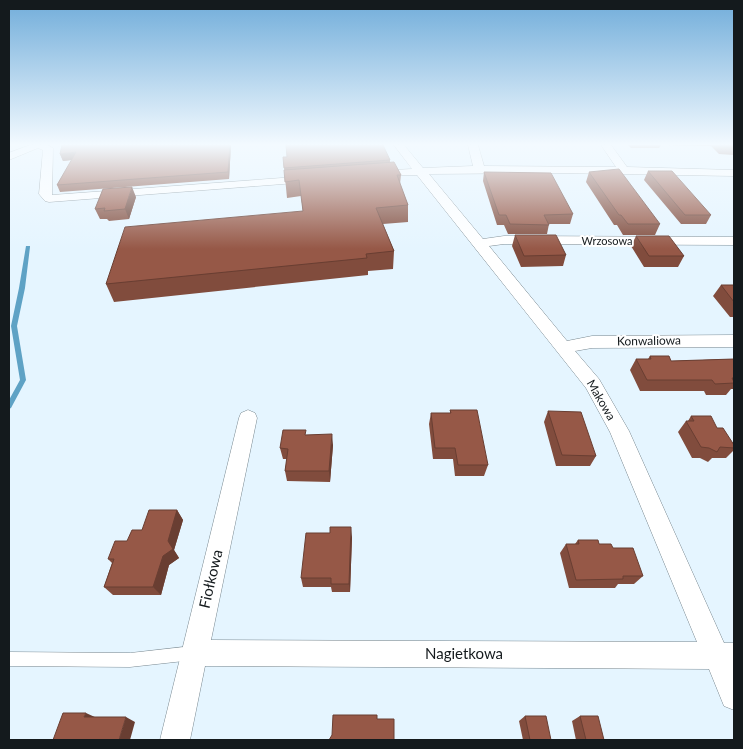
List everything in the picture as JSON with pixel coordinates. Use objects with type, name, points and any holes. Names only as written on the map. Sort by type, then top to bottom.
[{"type":"street","points":[[46,180],[45,194],[49,199],[297,180]]},
{"type":"street","name":"Makowa","points":[[428,180],[593,384],[619,431],[726,656],[734,696]]},
{"type":"street","name":"Wrzosowa","points":[[479,244],[504,240],[734,241]]},
{"type":"street","name":"Konwaliowa","points":[[564,347],[592,342],[734,341]]},
{"type":"street","name":"Fiołkowa","points":[[175,740],[248,418]]},
{"type":"street","name":"Nagietkowa","points":[[194,653],[726,656]]},
{"type":"lane","points":[[9,658],[130,660],[194,653]]},
{"type":"building","points":[[60,180],[123,180],[57,185]]},
{"type":"building","points":[[285,180],[399,180],[408,205],[376,208],[394,251],[366,254],[367,258],[106,284],[125,227],[303,211],[299,180],[285,182]]},
{"type":"building","points":[[487,180],[555,180],[573,214],[544,215],[549,225],[510,224],[506,215],[499,215]]},
{"type":"building","points":[[595,180],[627,180],[660,224],[628,224],[619,215]]},
{"type":"building","points":[[656,180],[680,180],[711,215],[685,215]]},
{"type":"building","points":[[132,187],[125,209],[104,211],[105,208],[95,209],[103,189]]},
{"type":"building","points":[[515,235],[556,235],[566,255],[524,256]]},
{"type":"building","points":[[636,236],[669,236],[684,256],[649,256]]},
{"type":"building","points":[[721,285],[734,285],[734,302]]},
{"type":"building","points":[[650,356],[669,356],[671,361],[734,359],[734,378],[732,378],[734,383],[715,384],[712,380],[647,380],[636,359],[651,359]]},
{"type":"building","points":[[450,410],[477,410],[488,465],[458,465],[455,448],[435,448],[431,413],[451,413]]},
{"type":"building","points":[[548,411],[581,412],[596,456],[562,455]]},
{"type":"building","points":[[691,416],[711,416],[717,428],[723,428],[734,448],[720,447],[717,452],[701,447],[686,421],[694,421]]},
{"type":"building","points":[[283,430],[306,430],[305,435],[332,434],[329,471],[285,471],[288,449],[280,448]]},
{"type":"building","points":[[149,510],[177,510],[168,541],[173,549],[163,556],[153,587],[104,587],[114,559],[108,559],[115,541],[127,541],[132,530],[142,530]]},
{"type":"building","points":[[330,527],[351,527],[349,584],[331,584],[331,578],[301,578],[306,533],[330,533]]},
{"type":"building","points":[[578,540],[598,540],[599,544],[611,544],[613,548],[633,548],[643,576],[623,576],[623,579],[576,580],[566,544],[579,544]]},
{"type":"building","points":[[63,713],[86,713],[84,717],[126,717],[119,740],[53,740]]},
{"type":"building","points":[[333,715],[377,715],[377,719],[394,719],[394,740],[329,740],[332,735]]},
{"type":"building","points":[[525,716],[546,716],[551,740],[530,740]]},
{"type":"building","points":[[580,716],[598,716],[604,740],[586,740]]},
{"type":"waterway","points":[[9,406],[23,380],[14,326],[28,247]]}]
